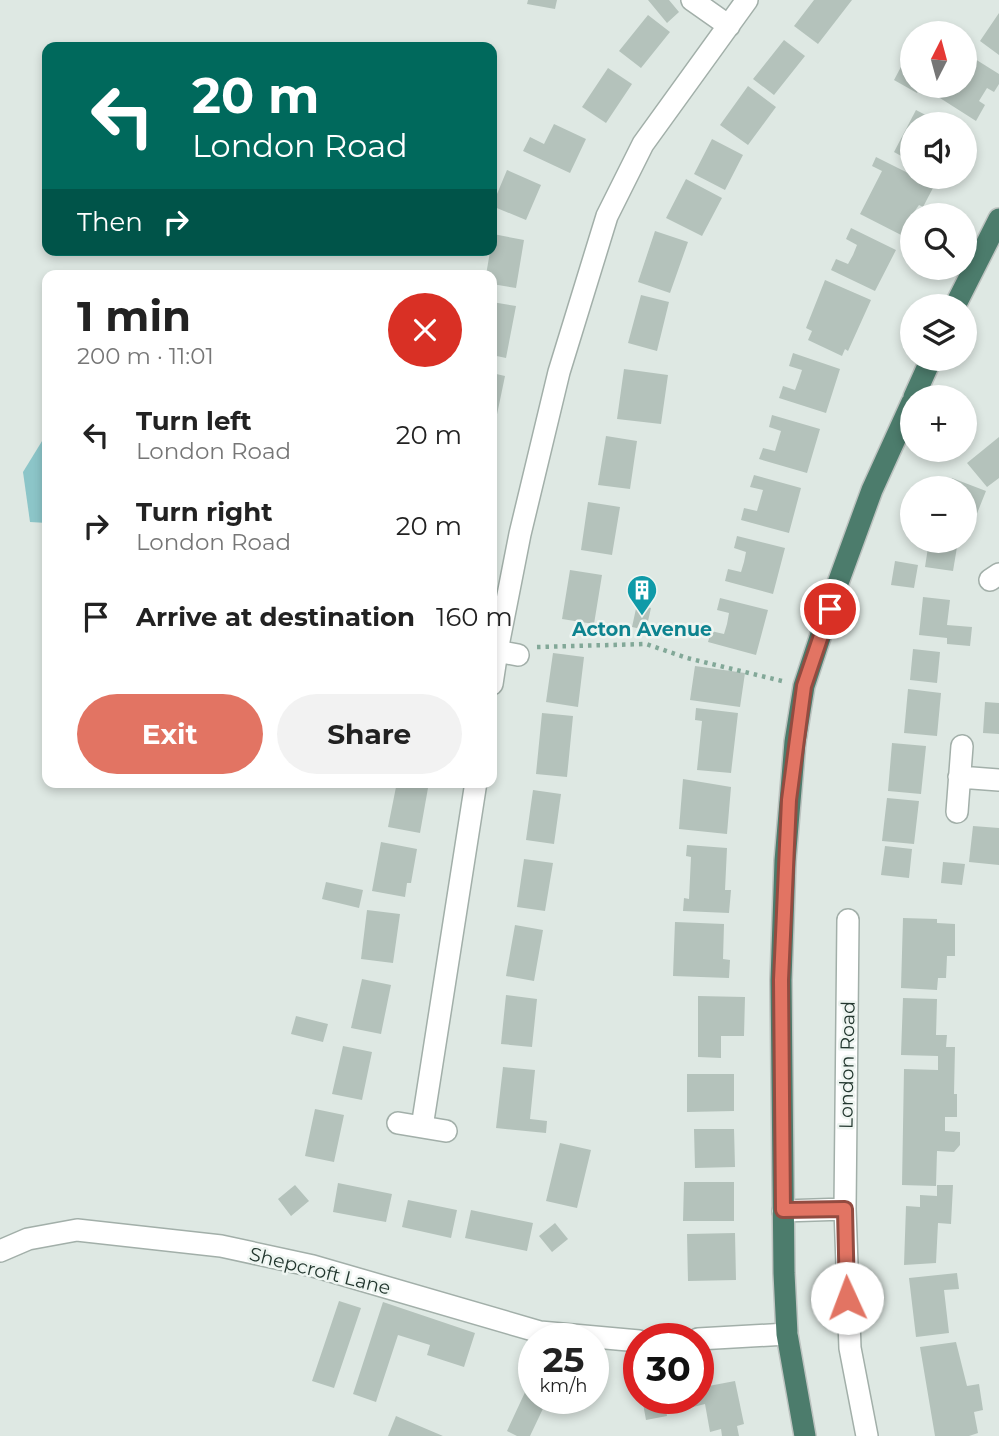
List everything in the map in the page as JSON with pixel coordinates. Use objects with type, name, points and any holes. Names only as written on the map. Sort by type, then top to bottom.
[{"type":"highway","points":[[961,294],[999,219]]},
{"type":"highway","points":[[805,1436],[788,1334],[783,1210],[781,980],[785,861],[795,742],[804,686],[868,502],[900,429]]},
{"type":"street","points":[[692,0],[729,26]]},
{"type":"street","points":[[497,646],[517,547],[559,372],[607,216],[643,144],[747,0]]},
{"type":"street","points":[[497,651],[518,655]]},
{"type":"street","points":[[957,812],[962,746]]},
{"type":"street","points":[[960,777],[999,780]]},
{"type":"street","points":[[422,1127],[475,788]]},
{"type":"street","name":"London Road","points":[[848,920],[845,1209],[850,1348],[867,1436]]},
{"type":"street","points":[[398,1123],[446,1131]]},
{"type":"street","points":[[783,1210],[845,1209]]},
{"type":"street","name":"Shepcroft Lane","points":[[0,1251],[28,1239],[77,1230],[221,1246],[313,1266],[540,1332],[623,1339]]},
{"type":"street","points":[[714,1338],[788,1334]]},
{"type":"path","points":[[518,655],[525,648],[646,643],[687,658],[804,686]]},
{"type":"water","points":[[42,441],[42,523],[30,522],[23,472]]},
{"type":"building","points":[[528,0],[557,0],[555,9],[527,4]]},
{"type":"building","points":[[648,0],[669,0],[679,12],[667,23]]},
{"type":"building","points":[[814,0],[852,0],[818,44],[794,26]]},
{"type":"building","points":[[999,13],[999,55],[980,41]]},
{"type":"building","points":[[648,15],[670,32],[641,68],[619,51]]},
{"type":"building","points":[[784,40],[805,56],[774,95],[753,79]]},
{"type":"building","points":[[977,60],[999,74],[999,84],[994,92],[987,88],[979,101],[985,105],[977,119],[977,112],[962,112],[940,98],[977,98]]},
{"type":"building","points":[[608,68],[632,84],[606,123],[582,107]]},
{"type":"building","points":[[900,69],[900,83],[894,80]]},
{"type":"building","points":[[748,86],[776,107],[748,145],[720,125]]},
{"type":"building","points":[[554,124],[586,139],[570,173],[523,151],[530,137],[544,144]]},
{"type":"building","points":[[712,139],[743,155],[725,190],[694,174]]},
{"type":"building","points":[[900,141],[900,155],[894,152]]},
{"type":"building","points":[[876,157],[900,169],[900,189],[932,189],[925,203],[900,203],[900,234],[860,214],[882,171],[872,166]]},
{"type":"building","points":[[507,170],[541,185],[526,220],[497,208],[497,194]]},
{"type":"building","points":[[686,179],[722,198],[702,236],[666,218]]},
{"type":"building","points":[[851,228],[896,250],[875,291],[831,270],[836,259],[848,264],[853,255],[857,245],[846,239]]},
{"type":"building","points":[[655,231],[688,242],[670,293],[638,282]]},
{"type":"building","points":[[497,235],[524,240],[516,288],[497,285],[497,270],[487,270],[489,256],[497,256]]},
{"type":"building","points":[[825,280],[871,300],[848,351],[845,349],[842,356],[808,340],[812,331],[806,328]]},
{"type":"building","points":[[641,295],[669,302],[657,351],[628,343]]},
{"type":"building","points":[[497,303],[516,306],[506,358],[497,356]]},
{"type":"building","points":[[793,353],[840,369],[826,413],[779,398],[783,386],[795,390],[802,370],[789,366]]},
{"type":"building","points":[[624,369],[668,375],[661,424],[617,419]]},
{"type":"building","points":[[497,374],[505,376],[497,414]]},
{"type":"building","points":[[772,415],[820,429],[807,473],[759,459],[763,448],[775,451],[781,431],[769,427]]},
{"type":"building","points":[[606,436],[637,441],[630,489],[598,485]]},
{"type":"building","points":[[999,437],[999,478],[987,487],[967,463],[977,462],[977,455]]},
{"type":"building","points":[[754,475],[801,488],[789,533],[741,520],[744,508],[757,511],[763,490],[750,487]]},
{"type":"building","points":[[977,488],[986,491],[977,514]]},
{"type":"building","points":[[588,502],[620,507],[612,555],[581,550]]},
{"type":"building","points":[[737,536],[785,548],[773,594],[725,581],[728,569],[741,572],[744,562],[746,552],[734,548]]},
{"type":"building","points":[[927,553],[956,553],[953,571],[925,567]]},
{"type":"building","points":[[895,561],[918,565],[914,588],[891,585]]},
{"type":"building","points":[[570,570],[602,575],[594,624],[562,619]]},
{"type":"building","points":[[923,597],[950,600],[947,625],[972,627],[970,646],[947,644],[947,638],[919,635]]},
{"type":"building","points":[[720,598],[768,610],[756,655],[708,642],[711,631],[724,634],[727,624],[729,613],[717,610]]},
{"type":"building","name":"Acton Avenue","points":[[637,604],[651,608],[646,630],[632,627]]},
{"type":"building","points":[[913,649],[940,652],[937,683],[910,680]]},
{"type":"building","points":[[553,653],[584,657],[578,707],[546,702]]},
{"type":"building","points":[[695,666],[745,673],[740,707],[690,700]]},
{"type":"building","points":[[908,689],[941,693],[937,736],[904,733]]},
{"type":"building","points":[[985,702],[999,703],[999,734],[983,733]]},
{"type":"building","points":[[696,708],[738,713],[731,773],[697,770],[702,721],[695,720]]},
{"type":"building","points":[[542,713],[573,716],[567,777],[536,774]]},
{"type":"building","points":[[892,743],[926,746],[921,794],[888,791]]},
{"type":"building","points":[[683,779],[731,787],[727,834],[679,829]]},
{"type":"building","points":[[396,788],[428,788],[420,833],[388,827]]},
{"type":"building","points":[[533,790],[561,794],[554,844],[526,840]]},
{"type":"building","points":[[887,798],[919,801],[914,844],[882,841]]},
{"type":"building","points":[[973,826],[999,828],[999,865],[969,862]]},
{"type":"building","points":[[381,842],[417,849],[411,883],[407,883],[405,897],[372,891]]},
{"type":"building","points":[[687,845],[727,848],[725,890],[731,890],[729,913],[683,911],[684,898],[689,899],[691,857],[686,856]]},
{"type":"building","points":[[885,846],[912,849],[909,878],[881,875]]},
{"type":"building","points":[[524,859],[553,863],[545,911],[517,907]]},
{"type":"building","points":[[943,862],[965,864],[962,885],[941,883]]},
{"type":"building","points":[[326,882],[363,890],[359,908],[322,899]]},
{"type":"building","points":[[367,910],[400,914],[393,963],[361,959]]},
{"type":"building","points":[[903,918],[937,919],[937,923],[955,924],[955,956],[947,956],[946,978],[938,978],[937,990],[901,988]]},
{"type":"building","points":[[675,922],[724,924],[723,959],[730,960],[729,978],[673,976]]},
{"type":"building","points":[[515,925],[543,930],[534,981],[506,976]]},
{"type":"building","points":[[362,979],[391,985],[381,1034],[351,1028]]},
{"type":"building","points":[[506,995],[537,999],[532,1047],[501,1044]]},
{"type":"building","points":[[698,996],[745,997],[744,1036],[721,1036],[721,1058],[698,1057]]},
{"type":"building","points":[[903,998],[937,999],[936,1035],[947,1035],[946,1047],[955,1047],[954,1094],[957,1094],[957,1117],[945,1117],[945,1131],[960,1132],[960,1145],[954,1152],[937,1151],[936,1186],[902,1185],[904,1069],[938,1070],[938,1056],[901,1055]]},
{"type":"building","points":[[296,1016],[328,1024],[323,1042],[291,1034]]},
{"type":"building","points":[[343,1046],[372,1052],[362,1100],[332,1094]]},
{"type":"building","points":[[503,1067],[535,1070],[530,1119],[547,1121],[546,1133],[496,1128]]},
{"type":"building","points":[[687,1074],[734,1074],[734,1111],[687,1112]]},
{"type":"building","points":[[315,1109],[344,1115],[334,1162],[305,1156]]},
{"type":"building","points":[[694,1129],[734,1129],[735,1167],[695,1168]]},
{"type":"building","points":[[560,1143],[591,1150],[577,1208],[546,1201]]},
{"type":"building","points":[[684,1182],[734,1182],[734,1221],[683,1221]]},
{"type":"building","points":[[338,1183],[392,1194],[386,1222],[333,1212]]},
{"type":"building","points":[[295,1185],[309,1201],[291,1216],[278,1199]]},
{"type":"building","points":[[937,1185],[953,1185],[951,1224],[938,1223],[936,1263],[904,1265],[906,1206],[920,1207],[920,1195],[937,1196]]},
{"type":"building","points":[[408,1200],[457,1210],[451,1238],[402,1227]]},
{"type":"building","points":[[471,1210],[533,1223],[527,1251],[465,1238]]},
{"type":"building","points":[[555,1223],[568,1239],[552,1252],[539,1236]]},
{"type":"building","points":[[735,1233],[736,1280],[688,1281],[687,1234]]},
{"type":"building","points":[[957,1273],[959,1289],[944,1290],[949,1333],[916,1337],[909,1278]]},
{"type":"building","points":[[339,1301],[361,1308],[334,1388],[312,1381]]},
{"type":"building","points":[[383,1302],[475,1333],[464,1367],[427,1355],[430,1345],[398,1335],[376,1402],[353,1394]]},
{"type":"building","points":[[956,1342],[967,1386],[979,1384],[983,1410],[974,1412],[978,1433],[969,1436],[935,1436],[920,1347]]},
{"type":"building","points":[[735,1381],[744,1424],[737,1426],[739,1436],[722,1436],[721,1429],[710,1432],[707,1414],[714,1414],[714,1385]]},
{"type":"building","points":[[518,1407],[518,1414],[540,1414],[530,1436],[517,1436],[507,1431]]},
{"type":"building","points":[[645,1414],[667,1414],[667,1416],[646,1420]]},
{"type":"building","points":[[396,1416],[443,1436],[388,1436]]},
{"type":"place","name":"Acton Avenue","points":[[642,617]]},
{"type":"route","points":[[830,609],[804,686],[789,800],[781,980],[783,1210],[845,1209],[847,1298]]}]
